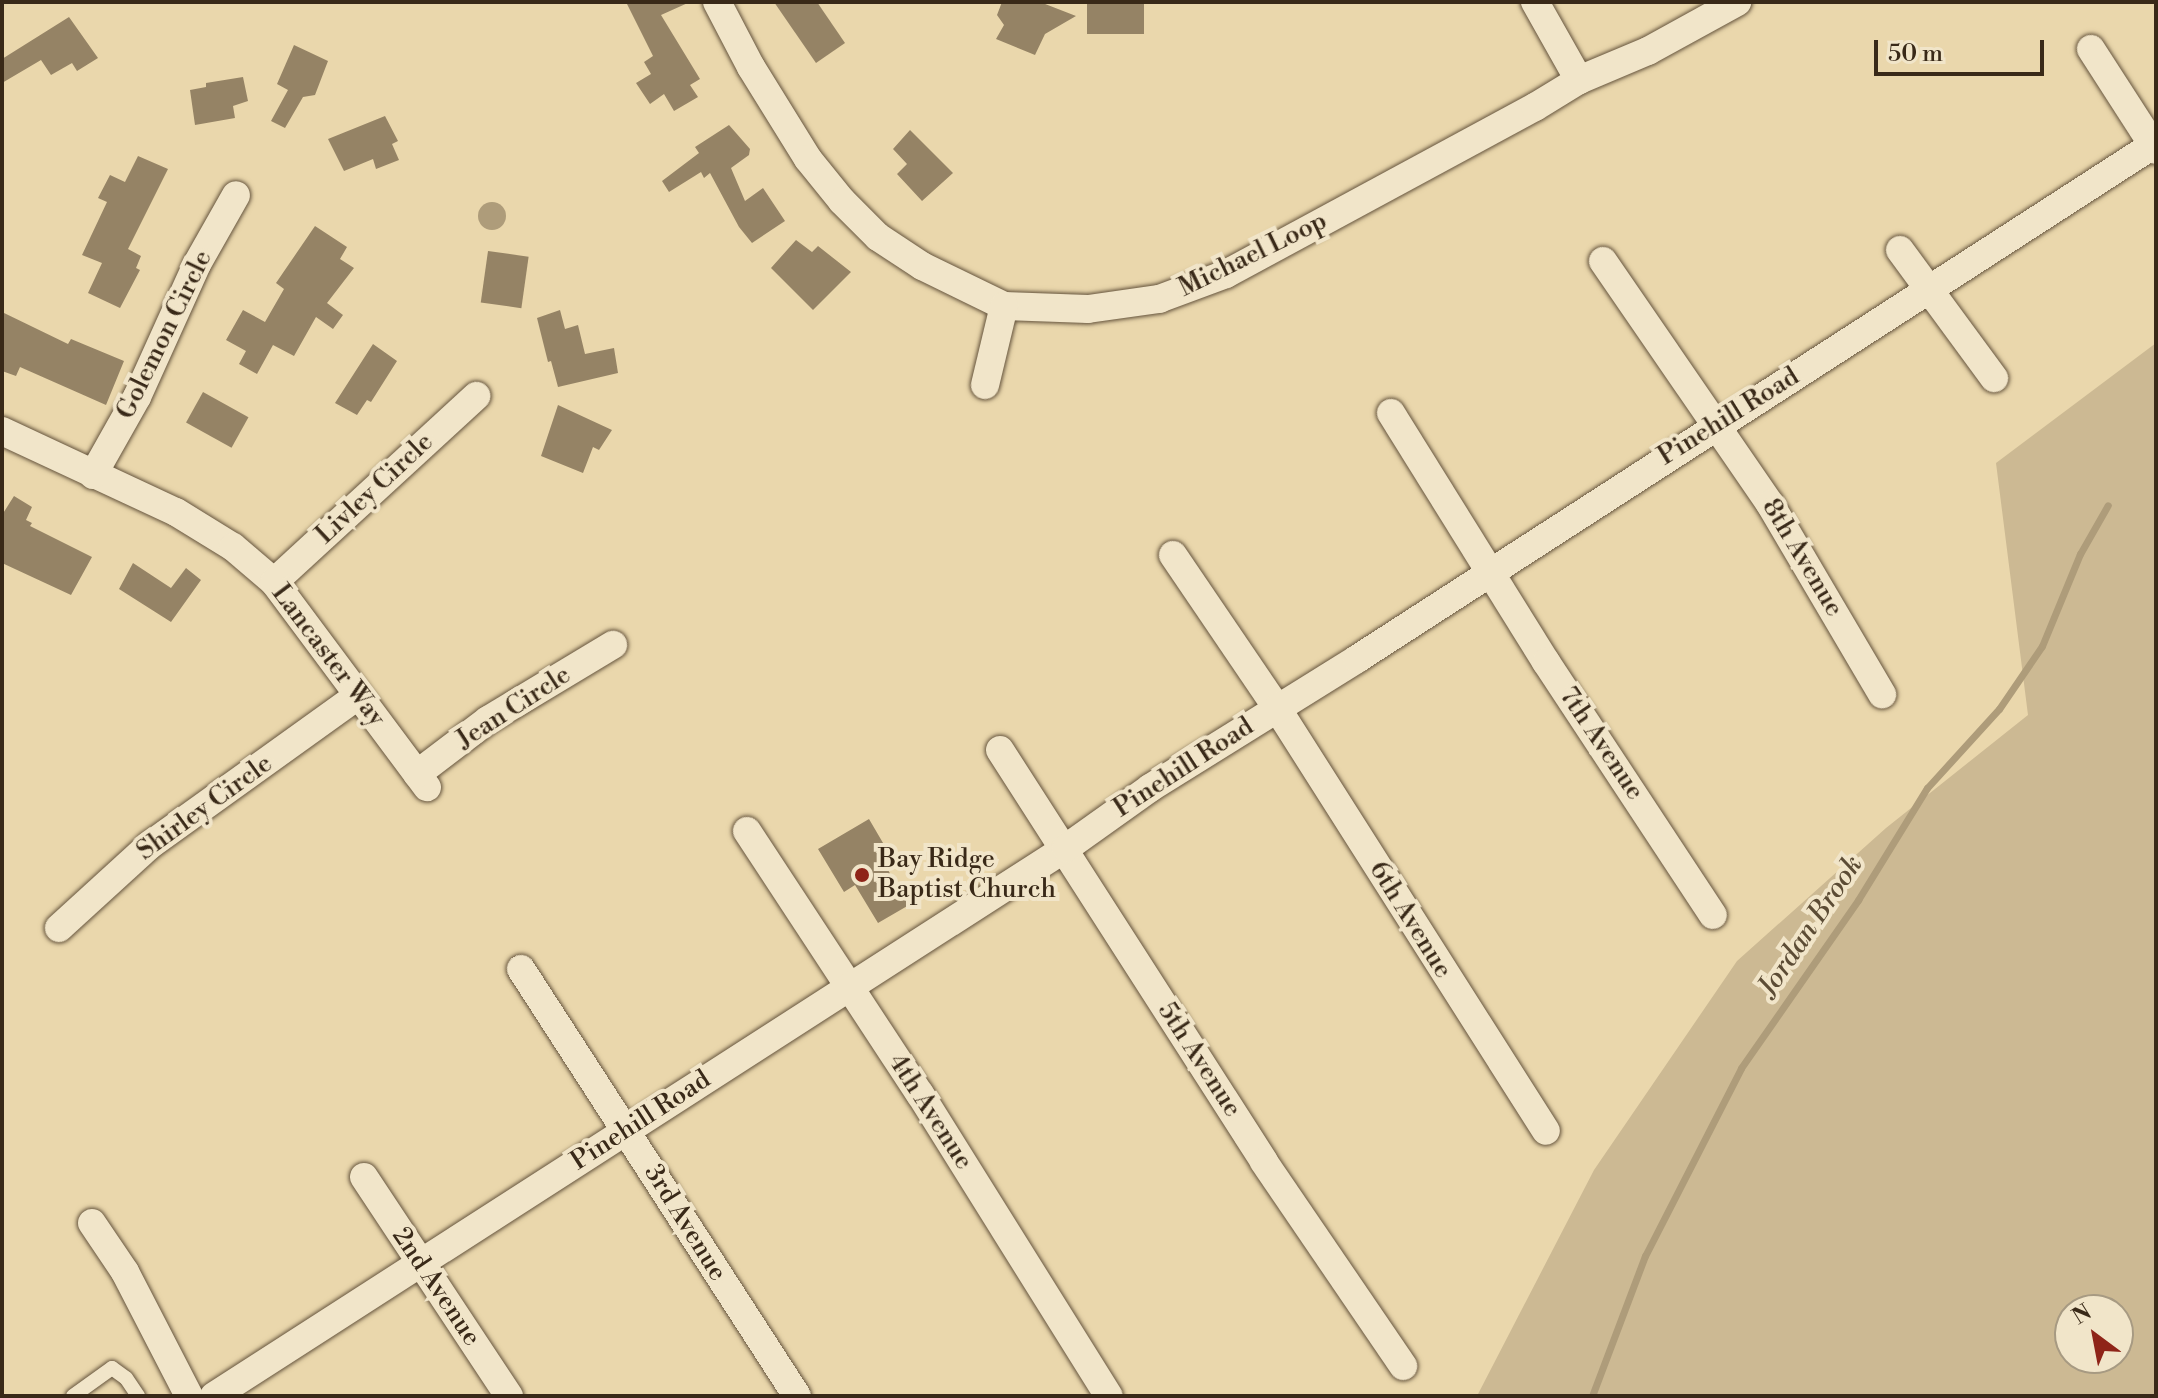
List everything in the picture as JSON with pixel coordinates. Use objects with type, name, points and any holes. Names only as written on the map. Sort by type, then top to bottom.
[{"type":"street","name":"Michael Loop","points":[[717,2],[794,137],[842,201],[878,237],[922,266],[1004,306],[1088,309],[1136,304],[1183,292],[1226,274],[1535,107],[1579,80],[1648,51],[1737,2]]},
{"type":"street","points":[[1535,2],[1579,80]]},
{"type":"street","points":[[2091,49],[2155,146]]},
{"type":"street","name":"Pinehill Road","points":[[214,1396],[1066,848],[1150,788],[2155,146]]},
{"type":"street","name":"Golemon Circle","points":[[93,475],[137,397],[197,264],[236,195]]},
{"type":"street","points":[[1900,250],[1994,378]]},
{"type":"street","name":"8th Avenue","points":[[1603,261],[1770,504],[1882,694]]},
{"type":"street","points":[[985,385],[1004,306]]},
{"type":"street","name":"Livley Circle","points":[[274,582],[476,396]]},
{"type":"street","name":"7th Avenue","points":[[1391,413],[1490,573],[1713,915]]},
{"type":"street","name":"Lancaster Way","points":[[2,431],[176,512],[233,547],[274,582],[422,780]]},
{"type":"street","name":"6th Avenue","points":[[1173,555],[1277,708],[1546,1131]]},
{"type":"street","name":"Jean Circle","points":[[422,780],[488,720],[613,645]]},
{"type":"street","name":"Shirley Circle","points":[[59,928],[150,845],[357,696]]},
{"type":"street","name":"5th Avenue","points":[[1000,750],[1066,848],[1264,1162],[1403,1366]]},
{"type":"street","name":"4th Avenue","points":[[747,831],[1109,1396]]},
{"type":"street","name":"3rd Avenue","points":[[521,969],[797,1396]]},
{"type":"street","name":"2nd Avenue","points":[[364,1177],[509,1396]]},
{"type":"street","points":[[92,1223],[125,1272],[189,1396]]},
{"type":"lane","points":[[73,1396],[112,1368],[126,1378],[138,1396]]},
{"type":"shaded area","points":[[492,202],[502,206],[506,216],[502,226],[492,230],[482,226],[478,216],[482,206]]},
{"type":"shaded area","points":[[2156,343],[2156,1396],[1477,1396],[1594,1170],[1737,961],[1886,828],[2028,715],[1996,463]]},
{"type":"building","points":[[626,2],[690,2],[661,15],[700,79],[690,85],[698,97],[674,111],[664,94],[650,104],[636,83],[651,74],[644,62],[653,56]]},
{"type":"building","points":[[774,2],[817,2],[845,43],[816,63]]},
{"type":"building","points":[[1002,2],[1040,2],[1076,16],[1045,34],[1035,55],[996,39],[1004,25],[997,15]]},
{"type":"building","points":[[1087,2],[1144,2],[1144,34],[1087,34]]},
{"type":"building","points":[[69,17],[98,58],[77,71],[72,63],[51,75],[41,60],[2,83],[2,59]]},
{"type":"building","points":[[294,45],[328,61],[315,95],[303,97],[285,128],[271,121],[288,90],[277,84]]},
{"type":"building","points":[[243,77],[248,101],[233,106],[235,118],[195,125],[190,90],[206,87],[206,83]]},
{"type":"building","points":[[385,116],[398,141],[392,144],[399,160],[376,169],[373,159],[344,171],[328,139]]},
{"type":"building","points":[[729,125],[750,149],[749,155],[731,168],[745,201],[763,188],[785,221],[752,243],[739,227],[710,173],[704,178],[701,172],[669,192],[662,181],[699,153],[695,147]]},
{"type":"building","points":[[910,130],[953,173],[922,201],[897,174],[907,164],[893,149]]},
{"type":"building","points":[[138,156],[168,169],[128,249],[141,256],[136,268],[140,270],[120,308],[88,293],[102,263],[82,255],[107,202],[98,198],[110,175],[125,182]]},
{"type":"building","points":[[315,226],[347,247],[340,259],[354,268],[327,303],[343,315],[333,329],[316,317],[294,356],[273,345],[257,374],[239,364],[246,351],[226,340],[243,310],[265,322],[284,289],[276,283]]},
{"type":"building","points":[[796,240],[812,252],[818,246],[851,272],[813,310],[771,268]]},
{"type":"building","points":[[488,251],[529,257],[521,308],[481,302]]},
{"type":"building","points":[[560,310],[565,329],[578,325],[585,354],[614,348],[618,373],[558,387],[537,318]]},
{"type":"building","points":[[2,312],[68,344],[71,339],[124,361],[106,405],[20,367],[16,376],[2,371]]},
{"type":"building","points":[[373,344],[397,361],[371,402],[367,400],[357,415],[335,403]]},
{"type":"building","points":[[203,392],[248,417],[232,448],[186,423]]},
{"type":"building","points":[[558,405],[612,430],[599,450],[593,447],[583,473],[541,456]]},
{"type":"building","points":[[14,496],[32,507],[26,520],[32,523],[30,526],[92,557],[71,595],[2,563],[2,515]]},
{"type":"building","points":[[133,563],[171,588],[186,568],[201,580],[171,622],[119,589]]},
{"type":"building","name":"Bay Ridge Baptist Church","points":[[869,819],[893,860],[885,865],[909,905],[878,923],[855,885],[844,892],[818,849]]},
{"type":"waterway","name":"Jordan Brook","points":[[1592,1396],[1645,1256],[1741,1068],[1858,900],[1927,788],[1999,709],[2042,646],[2080,554],[2108,505]]},
{"type":"place","name":"Bay Ridge Baptist Church","points":[[862,875]]}]
